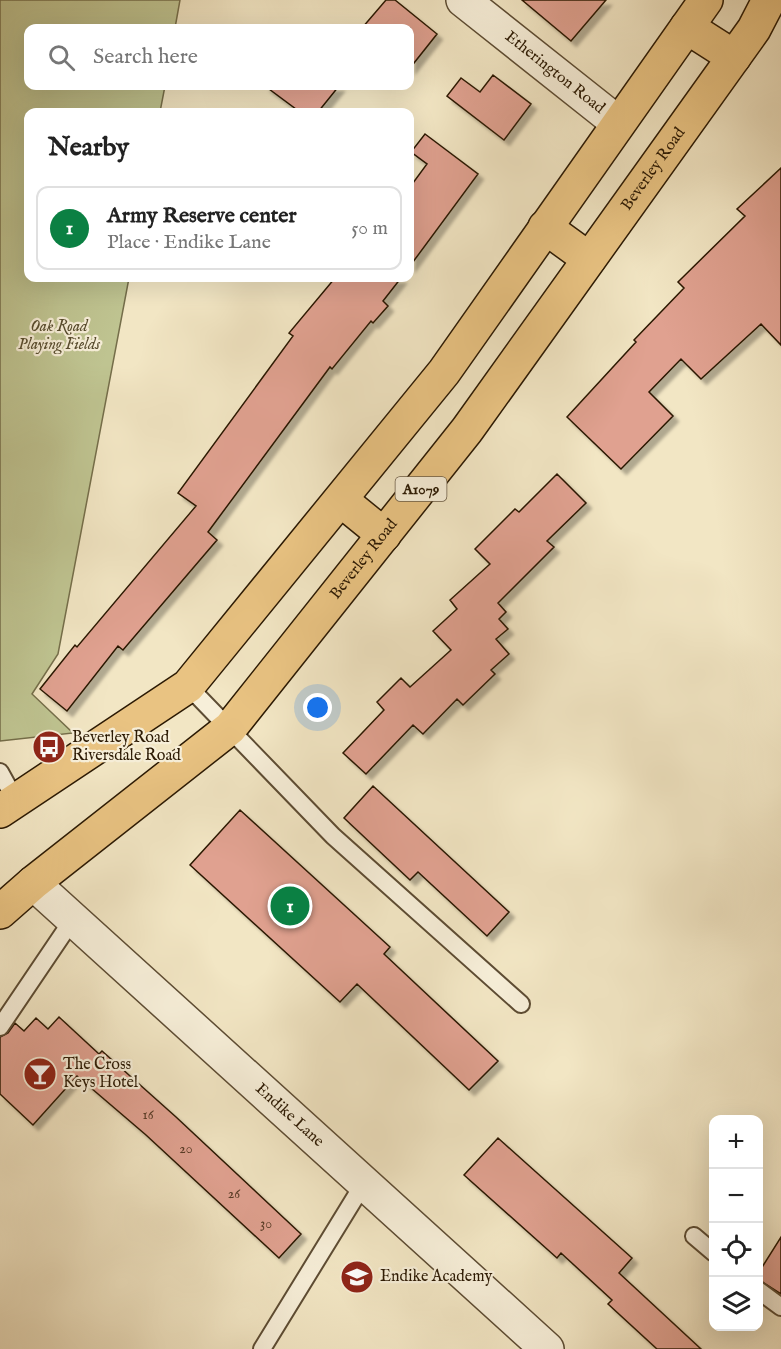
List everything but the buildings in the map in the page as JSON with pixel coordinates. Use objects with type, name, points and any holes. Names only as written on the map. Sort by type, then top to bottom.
[{"type":"main road","points":[[8,806],[188,686],[444,372],[706,0]]},
{"type":"main road","name":"Beverley Road","points":[[0,912],[33,883],[230,728],[467,430],[754,29],[769,0]]},
{"type":"main road","points":[[687,27],[734,57]]},
{"type":"main road","points":[[545,227],[590,259]]},
{"type":"main road","points":[[341,500],[384,535]]},
{"type":"street","name":"Etherington Road","points":[[463,0],[618,123]]},
{"type":"street","name":"Endike Lane","points":[[33,883],[548,1349]]},
{"type":"lane","points":[[188,686],[333,836],[521,1004]]},
{"type":"lane","points":[[0,772],[8,806]]},
{"type":"lane","points":[[0,1027],[73,919]]},
{"type":"lane","points":[[262,1349],[364,1183]]},
{"type":"lane","points":[[694,1236],[709,1249]]},
{"type":"lane","points":[[763,1293],[781,1307]]},
{"type":"green space","name":"Oak Road Playing Fields","points":[[0,0],[180,0],[176,24],[24,24],[24,90],[164,90],[161,108],[24,108],[24,282],[128,282],[58,654],[32,694],[73,733],[0,741]]},
{"type":"place","name":"Beverley Road Riversdale Road","points":[[49,747]]},
{"type":"place","name":"Army Reserve center","points":[[290,906]]},
{"type":"place","name":"The Cross Keys Hotel","points":[[40,1074]]},
{"type":"place","name":"Endike Academy","points":[[357,1277]]}]
